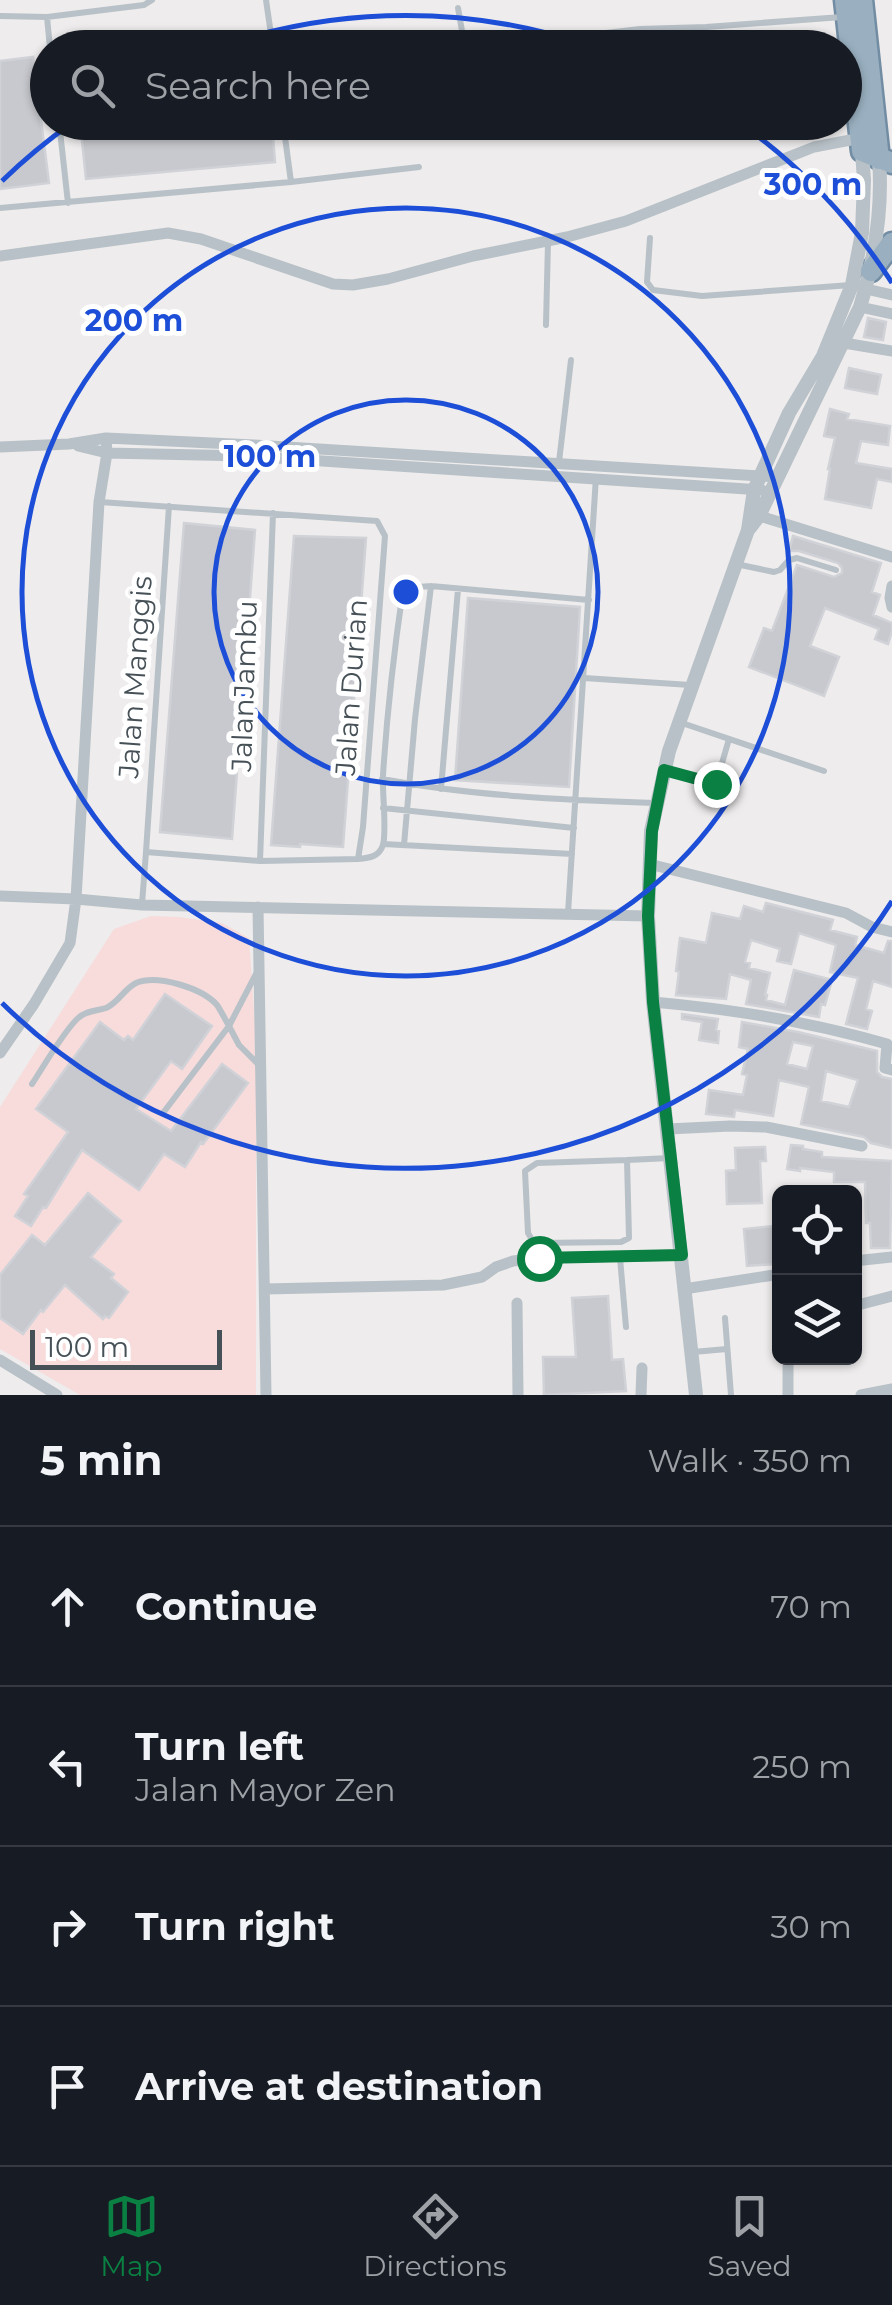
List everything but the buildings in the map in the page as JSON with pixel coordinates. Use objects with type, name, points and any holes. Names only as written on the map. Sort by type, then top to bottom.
[{"type":"highway","points":[[862,0],[874,142]]},
{"type":"highway","points":[[862,85],[874,142]]},
{"type":"highway","points":[[863,282],[892,243]]},
{"type":"street","points":[[0,256],[168,233],[201,239],[333,284],[353,285],[626,221],[814,148],[874,142]]},
{"type":"street","points":[[754,514],[754,490],[789,413],[863,282],[880,217],[874,142]]},
{"type":"street","points":[[696,1395],[653,1002],[648,916],[652,831],[664,770],[679,722],[754,514],[774,484],[860,308],[864,180],[874,142]]},
{"type":"street","points":[[863,282],[892,295]]},
{"type":"street","points":[[860,308],[892,314]]},
{"type":"street","points":[[844,343],[892,352]]},
{"type":"street","points":[[0,447],[106,438],[254,444],[558,464],[754,490],[774,484]]},
{"type":"street","points":[[2,1045],[34,1004],[70,943],[106,438]]},
{"type":"street","points":[[68,444],[107,453],[760,475],[774,484]]},
{"type":"street","points":[[754,514],[892,558]]},
{"type":"street","points":[[892,586],[892,606]]},
{"type":"street","points":[[649,864],[846,913],[872,927],[892,932]]},
{"type":"street","points":[[0,896],[142,905],[648,916]]},
{"type":"street","points":[[258,907],[266,1395]]},
{"type":"street","points":[[653,1002],[701,1006],[841,1031],[887,1044],[885,1068],[892,1070]]},
{"type":"street","points":[[668,1129],[766,1127],[862,1146]]},
{"type":"street","points":[[264,1289],[443,1285],[482,1277],[512,1261],[682,1255]]},
{"type":"street","points":[[862,1260],[892,1257]]},
{"type":"street","points":[[684,1290],[774,1275]]},
{"type":"street","points":[[862,1304],[892,1296]]},
{"type":"street","points":[[517,1303],[518,1395]]},
{"type":"street","points":[[788,1365],[788,1395]]},
{"type":"street","points":[[2,1366],[57,1395]]},
{"type":"street","points":[[641,1395],[642,1368]]},
{"type":"street","points":[[861,1395],[892,1389]]},
{"type":"lane","points":[[0,16],[47,17],[144,5],[152,0]]},
{"type":"lane","points":[[266,0],[270,30]]},
{"type":"lane","points":[[458,8],[461,30]]},
{"type":"lane","points":[[631,30],[706,27],[846,9]]},
{"type":"lane","points":[[47,17],[48,30]]},
{"type":"lane","points":[[61,140],[68,202]]},
{"type":"lane","points":[[285,140],[291,182]]},
{"type":"lane","points":[[0,208],[419,167]]},
{"type":"lane","points":[[650,238],[647,282],[654,290],[702,296],[863,282]]},
{"type":"lane","points":[[546,324],[548,241]]},
{"type":"lane","points":[[558,464],[572,360]]},
{"type":"lane","points":[[568,914],[596,472]]},
{"type":"lane","points":[[99,502],[273,512]]},
{"type":"lane","name":"Jalan Manggis","points":[[142,905],[169,506]]},
{"type":"lane","name":"Jalan Durian","points":[[273,512],[377,521],[385,536],[364,827],[358,859]]},
{"type":"lane","name":"JalanJambu","points":[[260,861],[273,512]]},
{"type":"lane","points":[[735,564],[774,572],[797,558],[836,570]]},
{"type":"lane","points":[[146,852],[260,861],[372,857],[383,844],[382,779],[403,590],[408,586],[432,586],[589,600]]},
{"type":"lane","points":[[404,845],[432,586]]},
{"type":"lane","points":[[441,789],[458,588]]},
{"type":"lane","points":[[584,678],[692,685]]},
{"type":"lane","points":[[679,722],[824,771]]},
{"type":"lane","points":[[664,770],[716,784],[729,739]]},
{"type":"lane","points":[[382,779],[441,789],[658,803]]},
{"type":"lane","points":[[383,808],[574,828]]},
{"type":"lane","points":[[383,844],[572,854]]},
{"type":"lane","points":[[164,1114],[229,1026],[259,968]]},
{"type":"lane","points":[[32,1084],[78,1017],[106,1008],[142,980],[196,990],[216,1004],[238,1045],[261,1067]]},
{"type":"lane","points":[[628,1160],[629,1238],[622,1242],[531,1241],[525,1171],[536,1162],[671,1158]]},
{"type":"lane","points":[[620,1256],[626,1327]]},
{"type":"lane","points":[[725,1318],[731,1395]]},
{"type":"lane","points":[[691,1352],[727,1349]]},
{"type":"shaded area","points":[[151,916],[222,923],[249,938],[256,1038],[256,1395],[80,1395],[0,1349],[0,1107],[114,929]]},
{"type":"route","points":[[539,1258],[682,1255],[653,1002],[649,864],[664,770],[716,784]]}]
